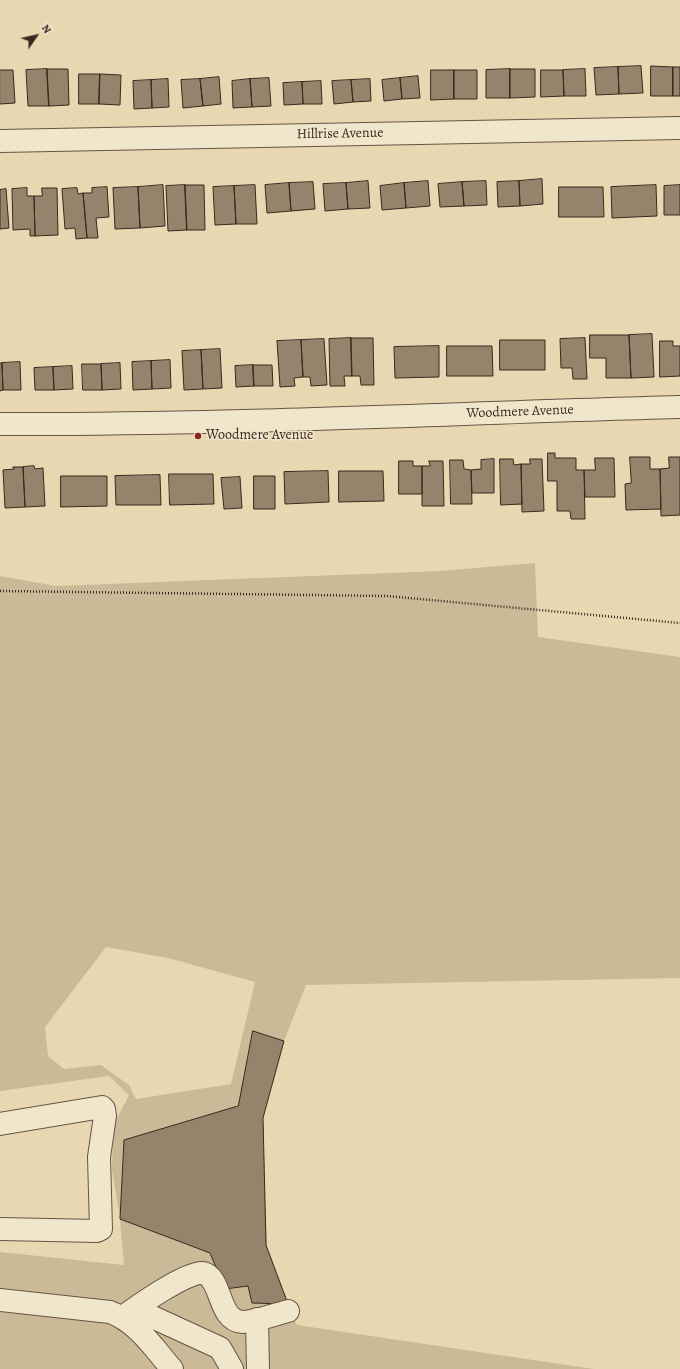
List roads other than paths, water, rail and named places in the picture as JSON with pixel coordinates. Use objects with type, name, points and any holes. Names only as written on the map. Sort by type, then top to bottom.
[{"type":"street","name":"Hillrise Avenue","points":[[0,141],[680,128]]},
{"type":"street","name":"Woodmere Avenue","points":[[0,424],[101,424],[301,420],[680,407]]},
{"type":"street","points":[[0,1124],[102,1107],[104,1109],[105,1116],[99,1157],[101,1228],[97,1231],[0,1229]]},
{"type":"street","points":[[129,1313],[183,1278],[196,1273],[203,1273],[210,1276],[227,1314],[243,1322],[288,1311]]},
{"type":"street","points":[[0,1300],[129,1313],[220,1348],[232,1369]]},
{"type":"street","points":[[129,1313],[133,1324],[172,1369]]},
{"type":"street","points":[[257,1319],[258,1369]]},
{"type":"place","name":"Woodmere Avenue","points":[[198,436]]}]
